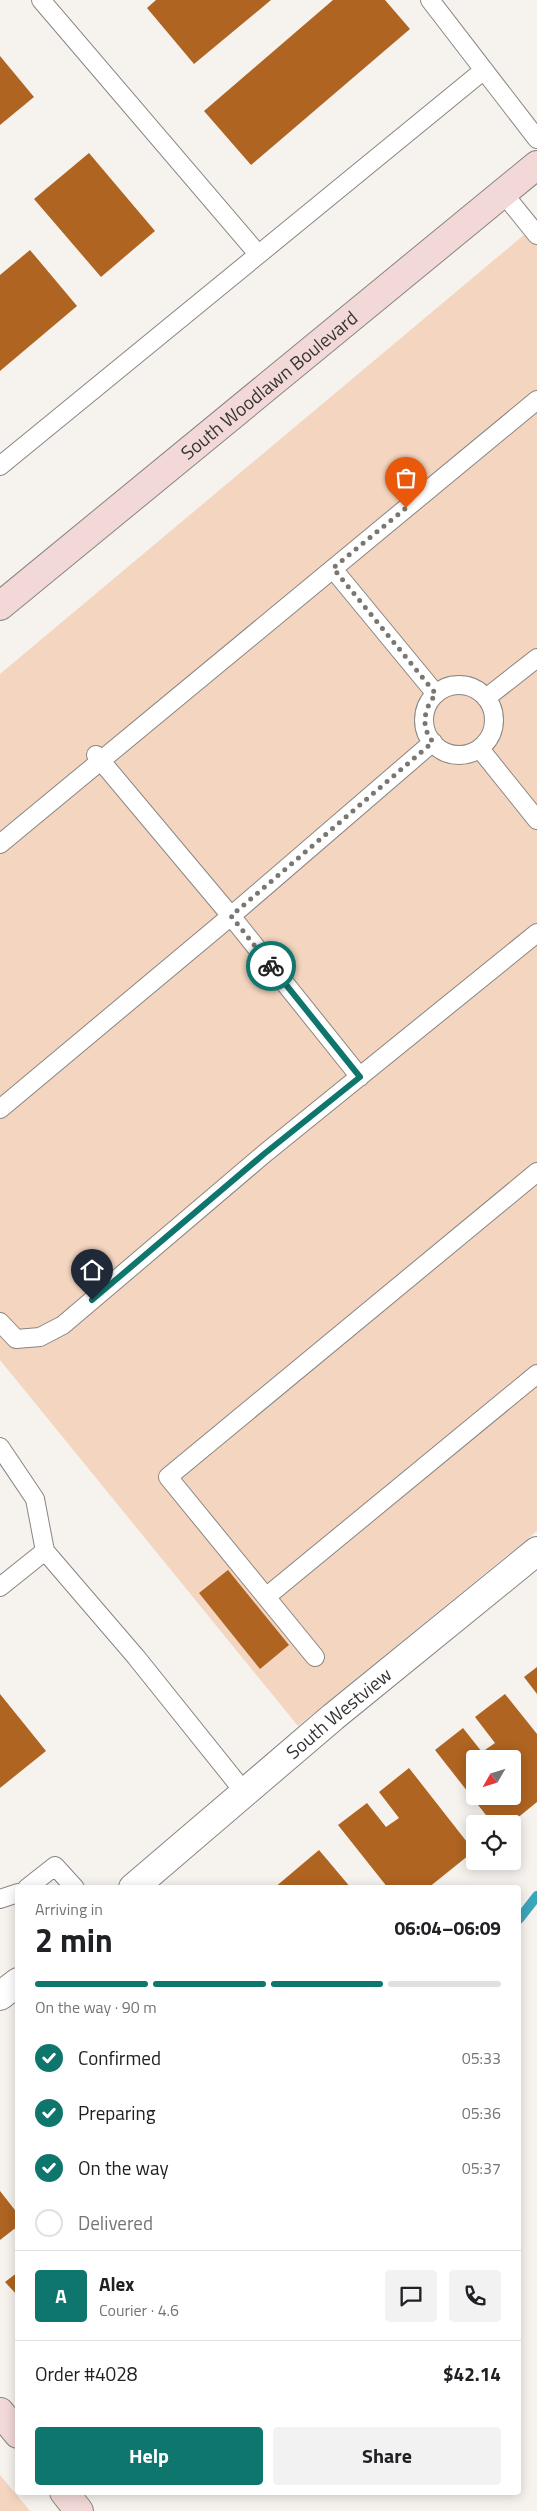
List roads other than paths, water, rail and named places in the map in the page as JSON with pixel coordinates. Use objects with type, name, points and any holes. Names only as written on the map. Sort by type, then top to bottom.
[{"type":"street","name":"South Woodlawn Boulevard","points":[[0,606],[537,165]]},
{"type":"street","name":"South Westview","points":[[138,1883],[537,1551]]},
{"type":"street","points":[[0,1996],[15,1984]]},
{"type":"street","points":[[0,2412],[15,2430]]},
{"type":"street","points":[[66,2495],[79,2511]]},
{"type":"lane","points":[[41,0],[258,254]]},
{"type":"lane","points":[[430,0],[537,138]]},
{"type":"lane","points":[[0,466],[484,70]]},
{"type":"lane","points":[[503,193],[537,235]]},
{"type":"lane","points":[[0,844],[99,757],[537,400]]},
{"type":"lane","points":[[333,568],[436,694]]},
{"type":"lane","points":[[486,698],[537,658]]},
{"type":"lane","points":[[457,685],[468,686],[486,698],[493,708],[493,731],[488,741],[480,749],[469,754],[457,756],[446,753],[433,742],[425,726],[425,714],[428,703],[436,694],[457,685]]},
{"type":"lane","points":[[0,1109],[231,916],[433,742]]},
{"type":"lane","points":[[480,749],[537,820]]},
{"type":"lane","points":[[99,757],[231,916],[360,1077]]},
{"type":"lane","points":[[0,1322],[16,1339],[40,1337],[63,1325],[256,1160],[537,933]]},
{"type":"lane","points":[[315,1657],[168,1477],[537,1172]]},
{"type":"lane","points":[[266,1597],[537,1374]]},
{"type":"lane","points":[[0,1447],[35,1499],[45,1551],[136,1657],[245,1793]]},
{"type":"lane","points":[[0,1587],[45,1551]]},
{"type":"lane","points":[[31,1885],[55,1866],[72,1885]]},
{"type":"lane","points":[[0,1899],[15,1894]]},
{"type":"waterway","points":[[521,1916],[537,1896]]}]
